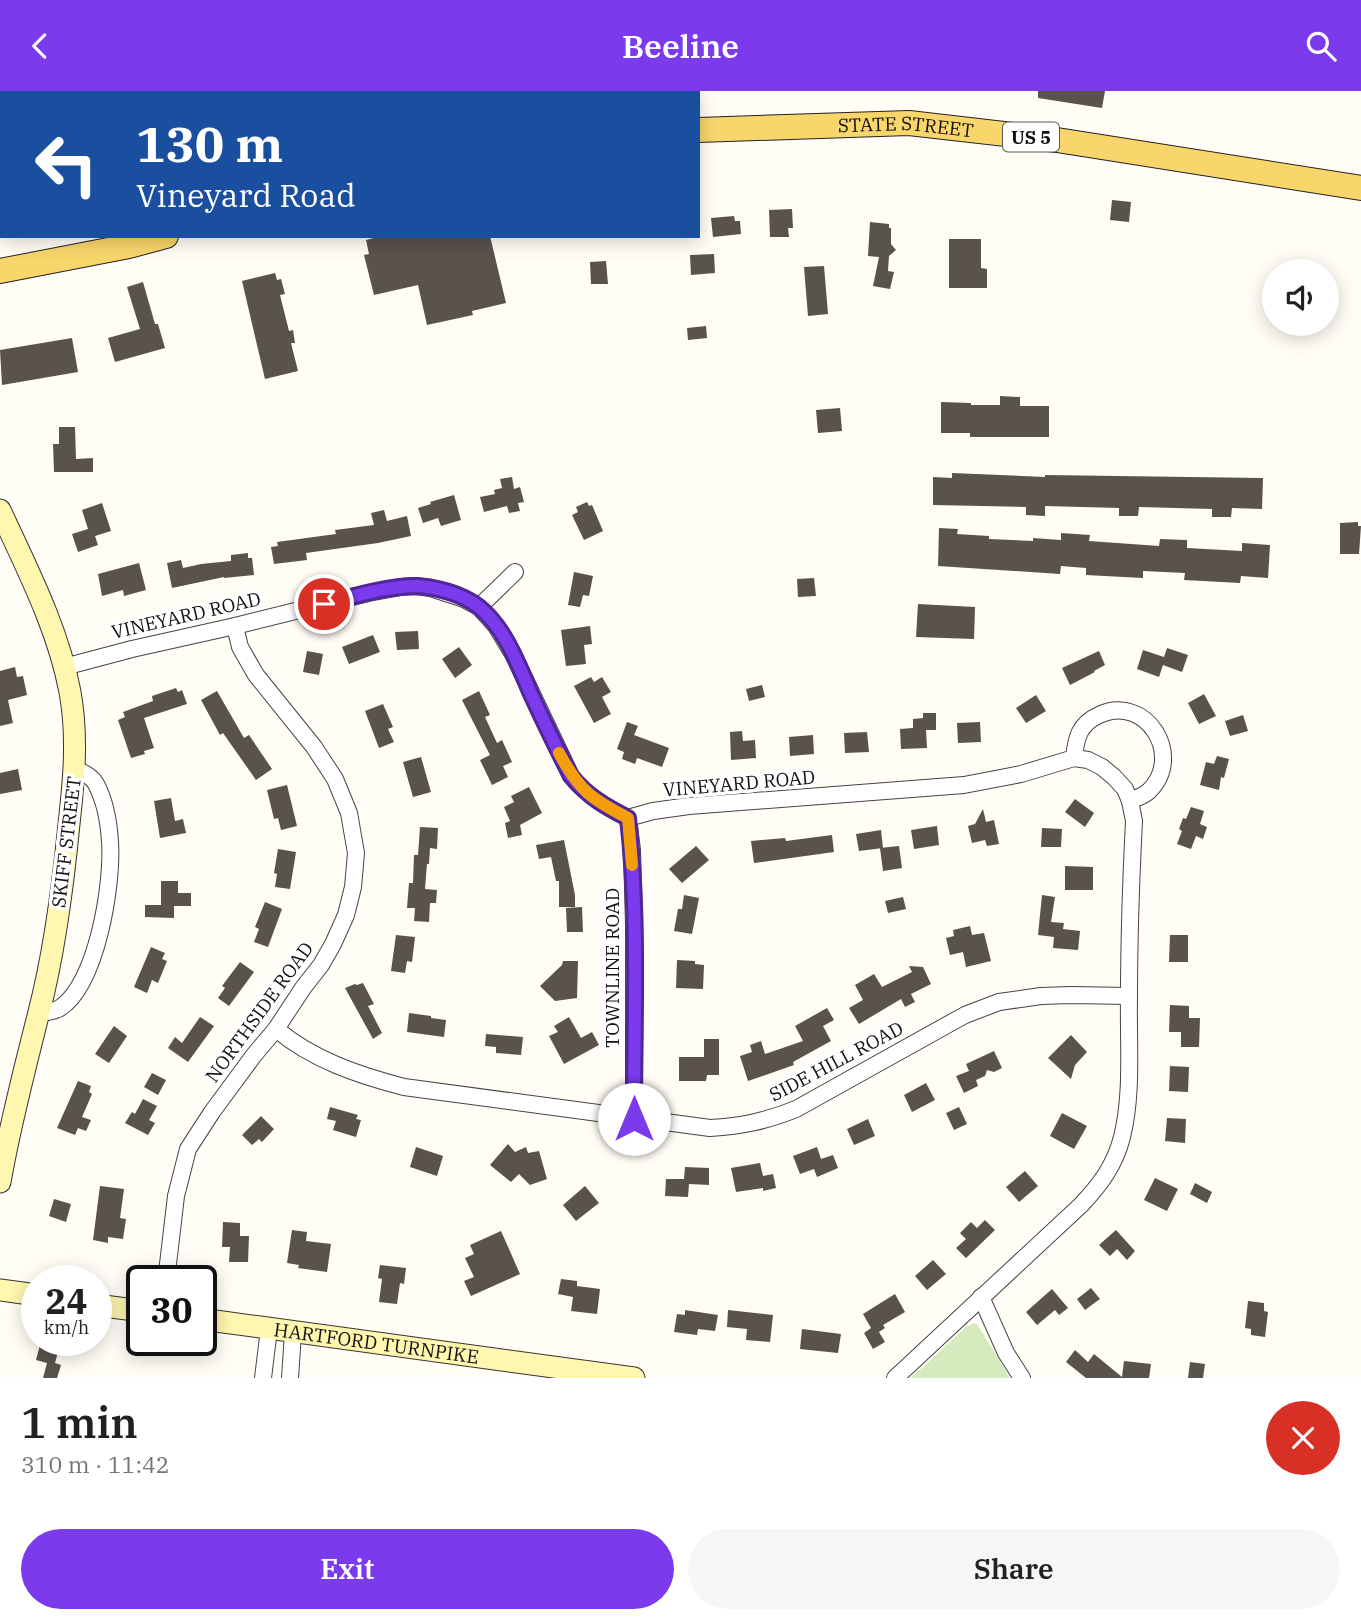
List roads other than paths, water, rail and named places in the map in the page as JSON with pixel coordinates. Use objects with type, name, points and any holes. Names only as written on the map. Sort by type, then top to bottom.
[{"type":"main road","name":"STATE STREET","points":[[700,131],[923,124],[1057,140],[1361,188]]},
{"type":"main road","points":[[0,271],[159,238]]},
{"type":"main road","name":"SKIFF STREET","points":[[0,510],[52,629],[64,667],[75,723],[75,769],[62,883],[47,976],[0,1182]]},
{"type":"main road","points":[[0,1290],[21,1293]]},
{"type":"main road","name":"HARTFORD TURNPIKE","points":[[217,1321],[634,1378]]},
{"type":"street","points":[[479,607],[515,572]]},
{"type":"street","name":"VINEYARD ROAD","points":[[64,667],[401,587],[416,586],[464,599],[479,607],[496,626],[513,654],[571,776],[601,804],[628,818],[689,806],[964,785],[1021,774],[1074,758]]},
{"type":"street","name":"NORTHSIDE ROAD","points":[[168,1265],[176,1196],[188,1149],[212,1112],[321,965],[345,915],[353,887],[356,853],[349,813],[335,779],[314,747],[256,675],[240,647],[235,626]]},
{"type":"street","points":[[895,1378],[1101,1184],[1122,1139],[1129,1065],[1134,821],[1125,789],[1102,767],[1088,760],[1074,758],[1075,742],[1082,727],[1094,717],[1121,709],[1134,712],[1148,722],[1157,733],[1163,748],[1163,765],[1157,781],[1148,791],[1130,801]]},
{"type":"street","points":[[39,1012],[51,1012],[60,1008],[74,996],[86,976],[97,945],[110,871],[110,843],[105,809],[96,783],[87,774],[75,769]]},
{"type":"street","name":"TOWNLINE ROAD","points":[[628,818],[632,850],[634,925],[634,1119]]},
{"type":"street","name":"SIDE HILL ROAD","points":[[276,1029],[294,1044],[324,1060],[369,1078],[404,1087],[710,1128],[742,1126],[796,1109],[965,1015],[999,1002],[1041,996],[1129,996]]},
{"type":"street","points":[[981,1297],[1006,1353],[1022,1378]]},
{"type":"street","points":[[263,1378],[268,1329]]},
{"type":"street","points":[[290,1378],[293,1333]]}]
